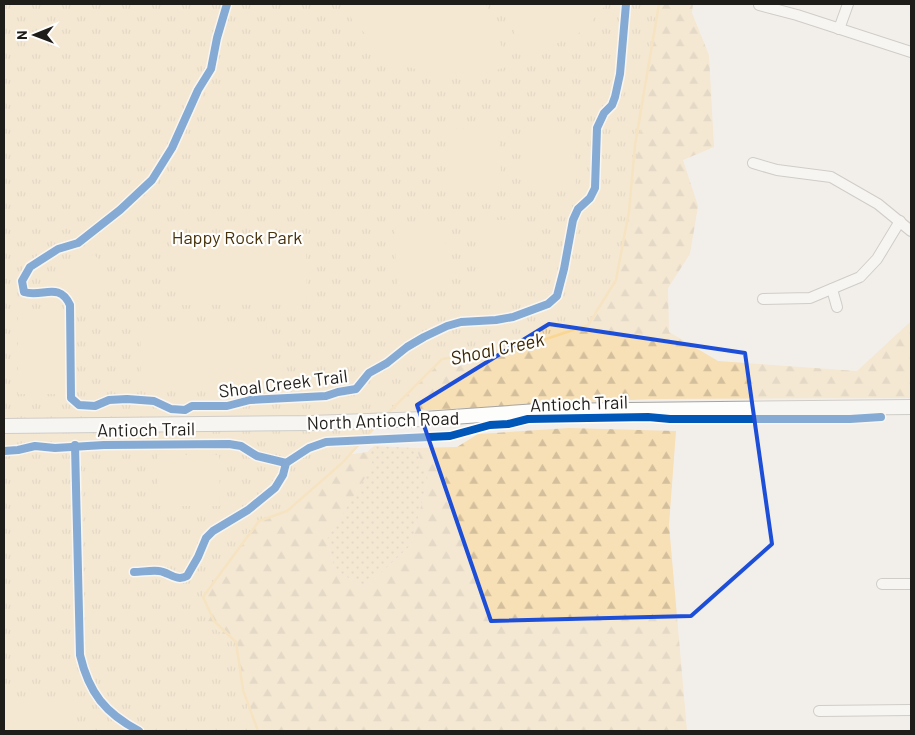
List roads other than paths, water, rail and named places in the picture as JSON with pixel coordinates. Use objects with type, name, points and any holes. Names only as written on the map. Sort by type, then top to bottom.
[{"type":"street","points":[[839,29],[848,4]]},
{"type":"street","points":[[758,5],[797,15],[911,52]]},
{"type":"street","points":[[753,162],[777,170],[831,177],[878,204],[911,230]]},
{"type":"street","points":[[763,299],[810,298],[860,277],[877,259],[900,222]]},
{"type":"street","points":[[832,289],[837,306]]},
{"type":"street","name":"North Antioch Road","points":[[4,426],[348,422],[538,412],[911,407]]},
{"type":"street","points":[[882,584],[911,584]]},
{"type":"street","points":[[819,711],[911,710]]},
{"type":"waterway","name":"Shoal Creek","points":[[386,415],[442,359],[525,346],[588,325],[616,280],[629,211],[635,145],[659,4]]},
{"type":"waterway","name":"Shoal Creek","points":[[258,731],[243,690],[236,642],[214,621],[203,597],[259,521],[287,511],[342,463],[375,427]]},
{"type":"park label","name":"Happy Rock Park","points":[[237,237]]}]
